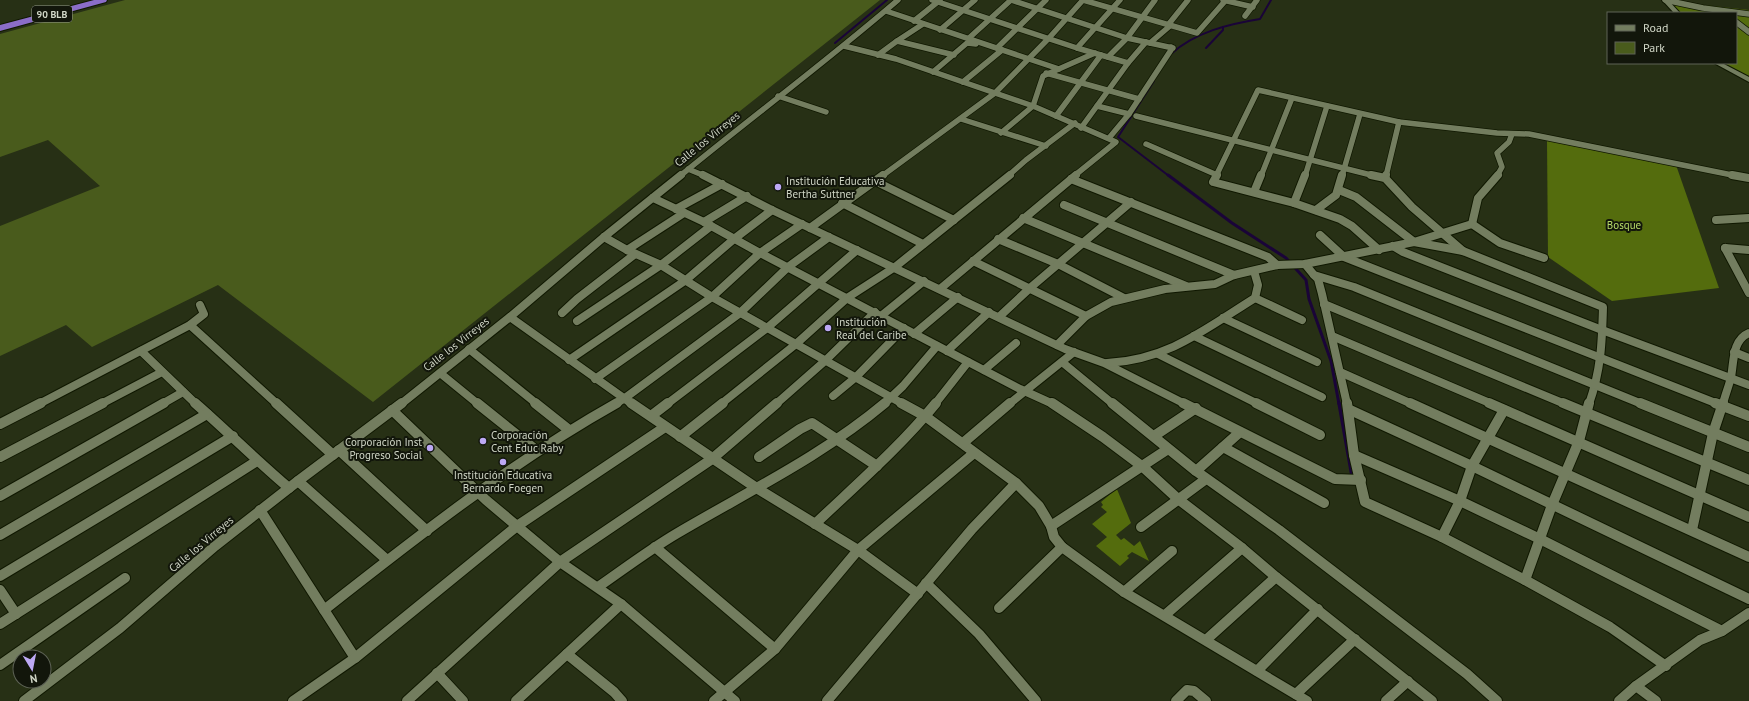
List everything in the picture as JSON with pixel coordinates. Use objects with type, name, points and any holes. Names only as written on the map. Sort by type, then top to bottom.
[{"type":"highway","points":[[0,23],[85,0]]},
{"type":"highway","name":"90 BLB","points":[[0,28],[103,0]]},
{"type":"street","name":"Calle los Virreyes","points":[[24,701],[120,628],[215,546],[260,510],[440,373],[510,317],[604,237],[778,96],[844,46],[898,0]]},
{"type":"street","points":[[932,0],[991,18],[1077,48],[1128,63]]},
{"type":"street","points":[[940,30],[975,0]]},
{"type":"street","points":[[933,72],[954,55],[1011,0],[1127,38],[1172,48],[1139,99],[1132,115],[1109,138]]},
{"type":"street","points":[[963,82],[1000,49],[1046,0]]},
{"type":"street","points":[[810,228],[842,203],[962,119],[995,93],[1049,38],[1083,0],[1197,33],[1225,0],[1253,7]]},
{"type":"street","points":[[1077,48],[1120,0]]},
{"type":"street","points":[[1108,57],[1127,38],[1155,0]]},
{"type":"street","points":[[1081,128],[1128,63],[1169,25],[1188,0]]},
{"type":"street","points":[[1245,16],[1257,0]]},
{"type":"street","points":[[1665,0],[1726,12]]},
{"type":"street","points":[[1665,0],[1676,12]]},
{"type":"street","points":[[914,20],[939,1]]},
{"type":"street","points":[[886,11],[968,40],[985,44],[1059,69]]},
{"type":"street","points":[[1737,13],[1749,14]]},
{"type":"street","points":[[1737,23],[1749,32]]},
{"type":"street","points":[[878,55],[923,24]]},
{"type":"street","points":[[897,41],[954,55]]},
{"type":"street","points":[[844,46],[896,59],[1033,106],[1075,123],[1081,128],[1115,141],[1116,144],[1094,159],[940,289]]},
{"type":"street","points":[[1001,132],[1033,106],[1041,79],[1046,73],[1059,69],[1095,53]]},
{"type":"street","points":[[1056,116],[1080,82],[1102,55]]},
{"type":"street","points":[[1719,64],[1749,80]]},
{"type":"street","points":[[1046,73],[1139,99]]},
{"type":"street","points":[[1379,250],[1352,226],[1316,210],[1213,182],[1258,90],[1399,122],[1536,136],[1749,178]]},
{"type":"street","points":[[778,96],[826,112]]},
{"type":"street","points":[[1254,192],[1292,98]]},
{"type":"street","points":[[1097,106],[1385,178],[1400,197],[1444,233],[1463,251]]},
{"type":"street","points":[[1294,203],[1311,159],[1327,106]]},
{"type":"street","points":[[1316,210],[1336,195],[1339,190],[1360,114]]},
{"type":"street","points":[[962,119],[1046,146]]},
{"type":"street","points":[[1385,178],[1399,122]]},
{"type":"street","points":[[680,437],[796,344],[847,298],[895,267],[1026,160],[1075,123]]},
{"type":"street","points":[[1472,224],[1478,198],[1496,178],[1502,167],[1497,153],[1509,142],[1512,134]]},
{"type":"street","points":[[1146,144],[1217,175]]},
{"type":"street","points":[[688,169],[704,174],[772,210],[1057,345],[1104,363],[1335,479],[1361,480]]},
{"type":"street","points":[[1071,179],[1268,257],[1277,265]]},
{"type":"street","points":[[875,181],[954,220]]},
{"type":"street","points":[[676,209],[722,184]]},
{"type":"street","points":[[1339,190],[1356,197],[1414,242],[1463,251],[1603,307],[1601,358],[1596,384],[1578,441],[1552,505],[1526,580]]},
{"type":"street","points":[[704,222],[747,196]]},
{"type":"street","points":[[653,198],[704,222],[760,253],[1024,391],[1052,403],[1103,437],[1143,467],[1178,499],[1242,548],[1276,578],[1318,609],[1432,701]]},
{"type":"street","points":[[999,317],[1030,288],[1131,202]]},
{"type":"street","points":[[842,203],[924,244]]},
{"type":"street","points":[[1064,205],[1234,275]]},
{"type":"street","points":[[569,360],[686,280],[734,238],[772,210]]},
{"type":"street","points":[[627,250],[684,212]]},
{"type":"street","points":[[1023,218],[1189,287]]},
{"type":"street","points":[[1716,220],[1749,218]]},
{"type":"street","points":[[596,379],[712,297],[760,253],[802,224]]},
{"type":"street","points":[[1057,345],[1086,316],[1111,302],[1124,298],[1165,289],[1215,284],[1234,275],[1277,265],[1302,264],[1344,258],[1414,242],[1472,224]]},
{"type":"street","points":[[1472,224],[1500,243],[1544,258]]},
{"type":"street","points":[[577,322],[660,265],[711,226]]},
{"type":"street","points":[[1320,235],[1344,258],[1749,416]]},
{"type":"street","points":[[604,237],[627,250],[660,265],[740,313],[925,416],[1016,483],[1039,506],[1051,526],[1054,536],[1062,547],[1124,592],[1165,615],[1307,701]]},
{"type":"street","points":[[324,610],[387,560],[478,492],[569,430],[625,398],[740,313],[788,267],[829,237]]},
{"type":"street","points":[[998,239],[1058,264],[1124,298]]},
{"type":"street","points":[[1393,246],[1410,255],[1602,330],[1749,385]]},
{"type":"street","points":[[1749,250],[1725,248],[1749,293]]},
{"type":"street","points":[[651,416],[767,328],[817,283],[857,250]]},
{"type":"street","points":[[562,313],[577,299],[635,254]]},
{"type":"street","points":[[973,261],[1086,316]]},
{"type":"street","points":[[1302,264],[1318,280],[1348,409],[1354,454],[1365,502],[1442,537],[1526,580],[1610,627],[1666,666]]},
{"type":"street","points":[[1104,363],[1123,364],[1139,361],[1158,354],[1194,336],[1255,298],[1258,285],[1254,271]]},
{"type":"street","points":[[1314,275],[1354,287],[1749,447]]},
{"type":"street","points":[[407,701],[560,562],[712,459],[878,314],[924,281]]},
{"type":"street","points":[[914,334],[958,297]]},
{"type":"street","points":[[1255,298],[1302,320]]},
{"type":"street","points":[[1324,304],[1749,480]]},
{"type":"street","points":[[0,424],[190,325],[204,314],[200,305]]},
{"type":"street","points":[[947,351],[989,312]]},
{"type":"street","points":[[510,317],[549,342],[569,360],[712,459],[858,550],[918,594]]},
{"type":"street","points":[[1223,318],[1317,362]]},
{"type":"street","points":[[190,325],[427,531]]},
{"type":"street","points":[[833,396],[856,377],[904,328]]},
{"type":"street","points":[[1692,530],[1713,433],[1731,378],[1734,352],[1744,335],[1749,333]]},
{"type":"street","points":[[1194,336],[1322,397]]},
{"type":"street","points":[[1332,336],[1578,441],[1749,517]]},
{"type":"street","points":[[984,370],[1016,343]]},
{"type":"street","points":[[598,588],[655,547],[758,489],[838,440],[892,398],[937,346]]},
{"type":"street","points":[[469,349],[569,430]]},
{"type":"street","points":[[141,351],[257,461],[289,488]]},
{"type":"street","points":[[963,443],[1024,391],[1074,352]]},
{"type":"street","points":[[1734,352],[1749,358]]},
{"type":"street","points":[[1158,354],[1320,435]]},
{"type":"street","points":[[815,524],[877,466],[925,416],[968,362]]},
{"type":"street","points":[[1062,362],[1206,479],[1280,530],[1468,674],[1497,701]]},
{"type":"street","points":[[0,457],[162,372]]},
{"type":"street","points":[[1340,372],[1488,437],[1749,557]]},
{"type":"street","points":[[440,373],[537,451]]},
{"type":"street","points":[[0,496],[183,392]]},
{"type":"street","points":[[1154,436],[1196,408]]},
{"type":"street","points":[[1348,409],[1472,466],[1749,599]]},
{"type":"street","points":[[392,410],[478,492],[517,526],[560,562],[621,604],[735,701]]},
{"type":"street","points":[[1442,537],[1460,501],[1472,466],[1504,410]]},
{"type":"street","points":[[0,535],[207,414]]},
{"type":"street","points":[[759,457],[807,425],[812,424],[877,466]]},
{"type":"street","points":[[293,701],[355,658],[517,526],[665,427]]},
{"type":"street","points":[[1196,471],[1240,432]]},
{"type":"street","points":[[0,576],[232,436]]},
{"type":"street","points":[[1223,447],[1324,503]]},
{"type":"street","points":[[1051,526],[1143,467],[1168,449]]},
{"type":"street","points":[[714,701],[775,649],[858,550],[974,453]]},
{"type":"street","points":[[1354,454],[1460,501],[1540,539],[1722,631]]},
{"type":"street","points":[[0,624],[257,461]]},
{"type":"street","points":[[1141,527],[1206,479]]},
{"type":"street","points":[[298,481],[387,560]]},
{"type":"street","points":[[827,701],[972,529],[1016,483]]},
{"type":"street","points":[[260,510],[355,658]]},
{"type":"street","points":[[655,547],[775,649]]},
{"type":"street","points":[[999,608],[1062,547]]},
{"type":"street","points":[[1165,615],[1242,548]]},
{"type":"street","points":[[1124,592],[1172,551]]},
{"type":"street","points":[[0,665],[125,578]]},
{"type":"street","points":[[1206,640],[1276,578]]},
{"type":"street","points":[[926,583],[979,634],[1036,701]]},
{"type":"street","points":[[0,590],[16,614]]},
{"type":"street","points":[[516,701],[621,604]]},
{"type":"street","points":[[1256,670],[1318,609]]},
{"type":"street","points":[[1619,701],[1636,686],[1666,666],[1700,640],[1722,631],[1749,613]]},
{"type":"street","points":[[1296,694],[1354,639]]},
{"type":"street","points":[[567,654],[614,692],[622,701]]},
{"type":"street","points":[[437,673],[462,701]]},
{"type":"street","points":[[1386,701],[1408,681]]},
{"type":"street","points":[[1636,686],[1656,701]]},
{"type":"street","points":[[1176,701],[1187,690],[1194,691],[1206,701]]},
{"type":"green space","points":[[125,0],[880,0],[373,402],[218,285],[92,347],[66,325],[0,356],[0,226],[100,186],[48,140],[0,157],[0,34]]},
{"type":"green space","points":[[1668,1],[1749,10],[1749,79],[1721,64],[1737,64],[1737,12],[1677,12]]},
{"type":"green space","name":"Bosque","points":[[1547,140],[1676,165],[1719,288],[1612,301],[1548,257]]},
{"type":"green space","points":[[1114,482],[1131,523],[1116,535],[1121,540],[1124,538],[1134,546],[1140,541],[1149,561],[1132,552],[1127,556],[1129,558],[1120,566],[1096,546],[1107,537],[1092,524],[1107,512],[1101,507],[1103,505],[1101,502],[1114,491],[1109,487]]},
{"type":"waterway","points":[[835,43],[887,0]]},
{"type":"waterway","points":[[1171,54],[1180,46],[1213,30],[1236,23],[1260,19],[1271,0]]},
{"type":"waterway","points":[[1206,48],[1223,30],[1223,27]]},
{"type":"waterway","points":[[1154,81],[1118,137],[1169,176]]},
{"type":"waterway","points":[[1168,175],[1232,223],[1286,258],[1306,280],[1309,299],[1331,361],[1339,404]]},
{"type":"waterway","points":[[1339,403],[1352,476]]},
{"type":"place","name":"Institución Educativa Bertha Suttner","points":[[778,187]]},
{"type":"place","name":"Institución Real del Caribe","points":[[828,328]]},
{"type":"place","name":"Corporación Cent Educ Raby","points":[[483,441]]},
{"type":"place","name":"Corporación Inst Progreso Social","points":[[430,448]]},
{"type":"place","name":"Institución Educativa Bernardo Foegen","points":[[503,462]]}]
